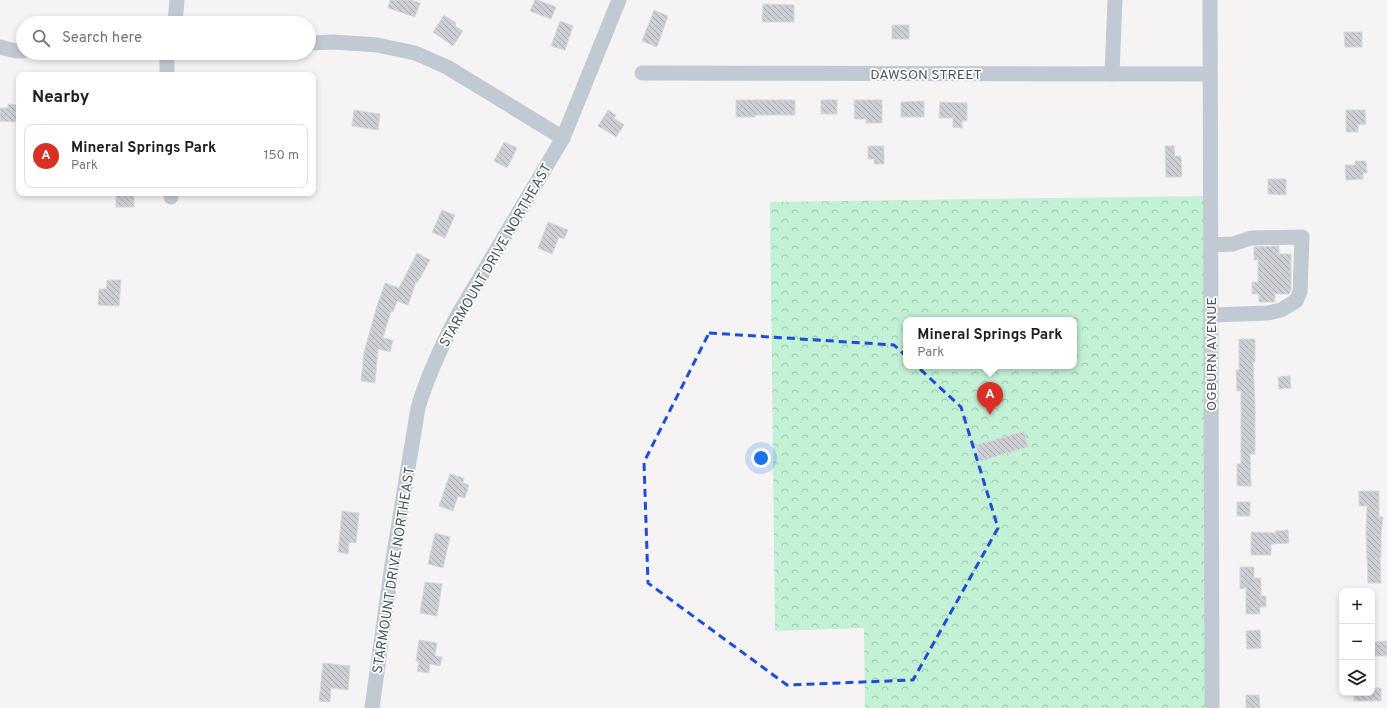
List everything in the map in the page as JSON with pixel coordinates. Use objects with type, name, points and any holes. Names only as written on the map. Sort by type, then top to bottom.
[{"type":"street","points":[[175,16],[176,0]]},
{"type":"street","name":"STARMOUNT DRIVE NORTHEAST","points":[[372,708],[391,571],[418,408],[424,389],[440,349],[456,318],[563,138],[619,0]]},
{"type":"street","points":[[1112,74],[1115,0]]},
{"type":"street","name":"OGBURN AVENUE","points":[[1210,0],[1212,708]]},
{"type":"street","points":[[316,43],[334,42],[377,45],[415,53],[448,67],[563,138]]},
{"type":"street","points":[[0,47],[16,50]]},
{"type":"street","points":[[0,58],[16,52]]},
{"type":"street","points":[[167,60],[167,72]]},
{"type":"street","name":"DAWSON STREET","points":[[642,73],[1210,74]]},
{"type":"street","points":[[1211,245],[1233,244],[1251,238],[1302,237],[1300,292],[1296,301],[1281,310],[1268,313],[1211,315]]},
{"type":"highlighted area","points":[[709,333],[894,345],[961,407],[998,528],[913,680],[787,685],[648,583],[644,462]]},
{"type":"green space","points":[[1207,196],[1209,708],[865,708],[864,628],[775,631],[770,202]]},
{"type":"building","points":[[390,0],[411,0],[420,3],[415,17],[388,8]]},
{"type":"building","points":[[535,0],[556,7],[551,19],[530,11]]},
{"type":"building","points":[[763,4],[794,5],[794,22],[762,22]]},
{"type":"building","points":[[654,10],[668,16],[657,47],[642,41]]},
{"type":"building","points":[[444,15],[456,23],[455,26],[463,31],[453,46],[433,32]]},
{"type":"building","points":[[560,21],[573,26],[565,50],[551,46]]},
{"type":"building","points":[[892,25],[909,25],[909,39],[892,39]]},
{"type":"building","points":[[1344,32],[1362,32],[1362,47],[1345,47]]},
{"type":"building","points":[[736,100],[795,100],[795,115],[756,115],[755,117],[736,117]]},
{"type":"building","points":[[821,100],[837,100],[837,114],[821,114]]},
{"type":"building","points":[[854,100],[882,100],[882,123],[866,123],[866,119],[855,119]]},
{"type":"building","points":[[924,101],[924,117],[901,117],[901,102]]},
{"type":"building","points":[[940,102],[967,103],[967,121],[962,121],[962,128],[953,127],[953,118],[939,118]]},
{"type":"building","points":[[8,104],[16,105],[16,122],[0,121],[0,108],[8,108]]},
{"type":"building","points":[[354,110],[380,114],[378,130],[352,126]]},
{"type":"building","points":[[608,110],[616,115],[614,118],[624,125],[616,137],[598,126]]},
{"type":"building","points":[[1346,110],[1365,110],[1366,124],[1358,125],[1358,132],[1346,132]]},
{"type":"building","points":[[504,142],[517,148],[507,168],[494,161]]},
{"type":"building","points":[[868,146],[884,146],[884,164],[874,164],[874,159],[868,159]]},
{"type":"building","points":[[1165,146],[1174,146],[1175,156],[1181,156],[1182,177],[1166,177]]},
{"type":"building","points":[[1355,161],[1366,161],[1367,173],[1363,173],[1363,179],[1346,180],[1345,165],[1355,165]]},
{"type":"building","points":[[1268,179],[1286,179],[1286,195],[1268,194]]},
{"type":"building","points":[[116,196],[134,196],[134,207],[116,207]]},
{"type":"building","points":[[442,210],[455,215],[445,238],[432,232]]},
{"type":"building","points":[[548,222],[568,230],[564,239],[559,237],[552,254],[538,248]]},
{"type":"building","points":[[1279,246],[1279,254],[1291,254],[1291,290],[1289,294],[1275,294],[1275,302],[1259,302],[1259,294],[1252,294],[1252,282],[1258,282],[1258,260],[1254,260],[1254,247]]},
{"type":"building","points":[[417,253],[430,260],[417,283],[416,282],[408,305],[397,301],[393,312],[391,311],[383,338],[393,340],[390,352],[378,349],[375,383],[361,381],[364,352],[385,283],[399,288]]},
{"type":"building","points":[[107,280],[121,280],[119,306],[98,305],[99,289],[106,289]]},
{"type":"building","points":[[1239,339],[1255,339],[1255,362],[1253,362],[1255,454],[1250,454],[1251,486],[1237,486],[1237,464],[1241,464],[1241,391],[1237,391],[1236,370],[1239,370]]},
{"type":"building","points":[[1290,376],[1291,388],[1279,389],[1278,377]]},
{"type":"building","points":[[1024,431],[1028,447],[980,461],[976,445]]},
{"type":"building","points":[[450,474],[464,478],[463,483],[469,485],[465,498],[458,496],[453,511],[439,506]]},
{"type":"building","points":[[1359,491],[1379,491],[1379,517],[1383,517],[1380,557],[1381,583],[1368,583],[1366,532],[1367,506],[1359,506]]},
{"type":"building","points":[[1237,502],[1250,502],[1250,516],[1237,516]]},
{"type":"building","points":[[342,511],[359,513],[356,543],[349,542],[348,554],[338,552]]},
{"type":"building","points":[[1288,530],[1289,543],[1271,544],[1271,555],[1251,555],[1251,532],[1276,533],[1276,531]]},
{"type":"building","points":[[435,533],[450,537],[443,568],[428,564]]},
{"type":"building","points":[[1240,567],[1254,567],[1254,578],[1261,578],[1261,596],[1266,596],[1266,607],[1260,607],[1260,614],[1246,614],[1246,588],[1240,589]]},
{"type":"building","points":[[425,582],[442,584],[437,616],[420,613]]},
{"type":"building","points":[[1260,630],[1261,648],[1247,649],[1246,631]]},
{"type":"building","points":[[419,640],[437,643],[435,656],[442,657],[440,666],[430,664],[429,673],[417,671],[419,662],[416,661]]},
{"type":"building","points":[[1387,641],[1387,656],[1375,656],[1375,642]]},
{"type":"building","points":[[323,663],[350,666],[348,690],[331,688],[330,702],[319,701]]},
{"type":"building","points":[[1375,688],[1381,688],[1381,701],[1354,701],[1354,696],[1375,696]]},
{"type":"building","points":[[1246,695],[1259,695],[1260,708],[1246,708]]},
{"type":"place","name":"Mineral Springs Park","points":[[990,415]]}]
